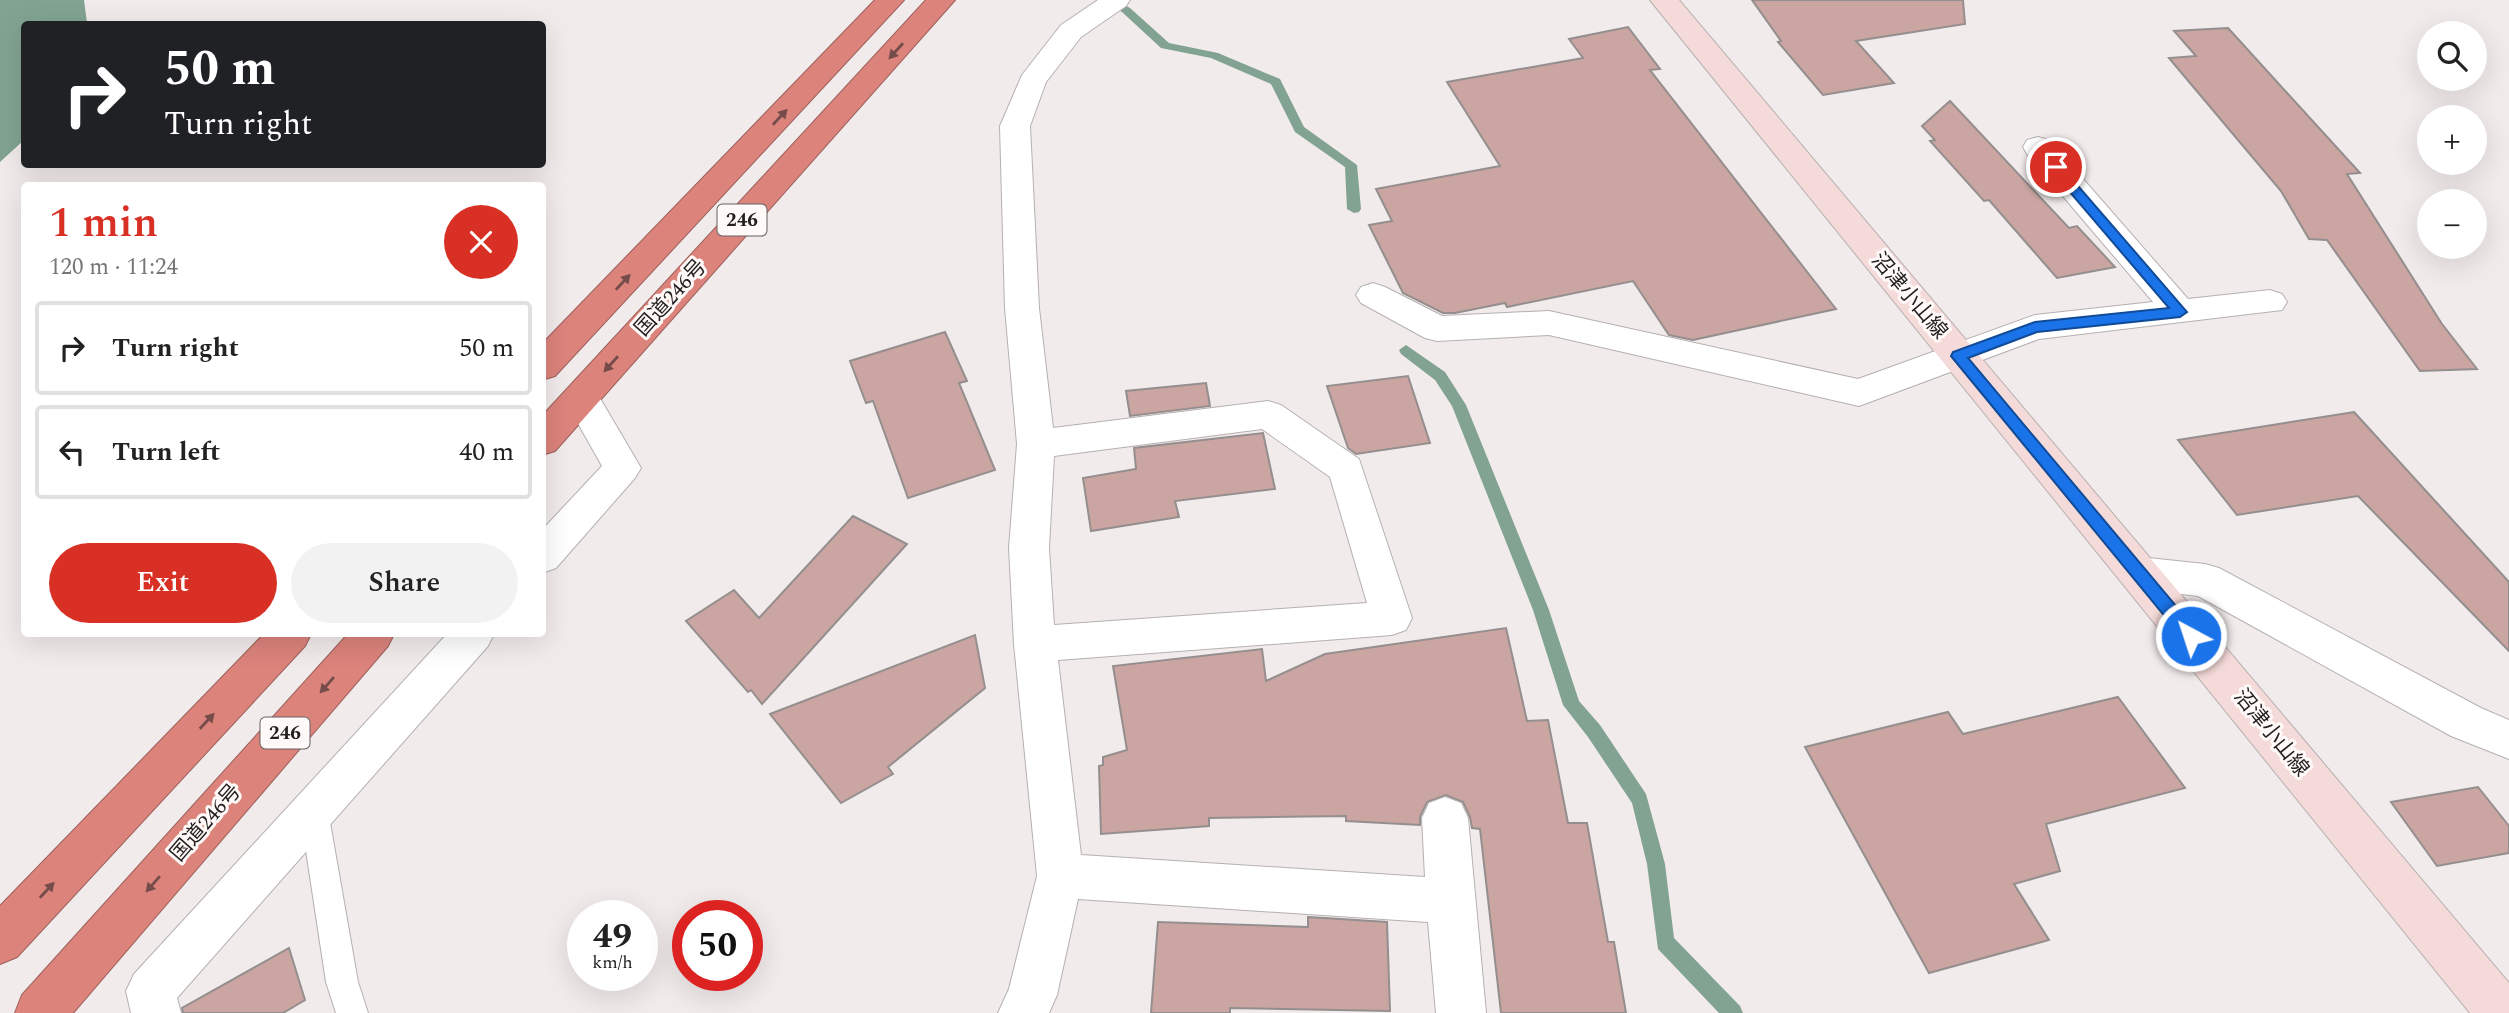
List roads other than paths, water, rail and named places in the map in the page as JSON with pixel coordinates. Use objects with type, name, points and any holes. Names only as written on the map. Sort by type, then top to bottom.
[{"type":"highway","name":"246","points":[[546,363],[890,0]]},
{"type":"highway","name":"国道246号","points":[[546,436],[942,0]]},
{"type":"highway","points":[[0,940],[287,637]]},
{"type":"highway","name":"国道246号","points":[[40,1013],[370,637]]},
{"type":"main road","name":"沼津小山線","points":[[1664,0],[2502,1013]]},
{"type":"street","points":[[1023,1013],[1032,995],[1060,876],[1035,644],[1028,548],[1036,444],[1021,308],[1015,126],[1032,80],[1071,31],[1110,4]]},
{"type":"street","points":[[2038,147],[2180,312]]},
{"type":"street","points":[[1373,295],[1437,329],[1549,323],[1859,393],[2035,327],[2270,302]]},
{"type":"street","points":[[546,553],[622,468],[581,397]]},
{"type":"street","points":[[1035,644],[1392,618],[1346,469],[1268,415],[1036,444]]},
{"type":"street","points":[[2139,573],[2205,580],[2466,722],[2509,740]]},
{"type":"street","points":[[156,1013],[151,991],[470,637]]},
{"type":"street","points":[[1445,818],[1461,1013]]},
{"type":"street","points":[[1060,876],[1450,901]]},
{"type":"lane","points":[[314,811],[342,982],[352,1013]]},
{"type":"waterway","points":[[1107,0],[1126,10],[1165,46],[1214,55],[1276,82],[1299,129],[1351,165],[1354,209]]},
{"type":"waterway","points":[[1406,350],[1440,376],[1459,405],[1541,610],[1572,705],[1594,731],[1640,800],[1656,864],[1665,942],[1733,1013]]}]
